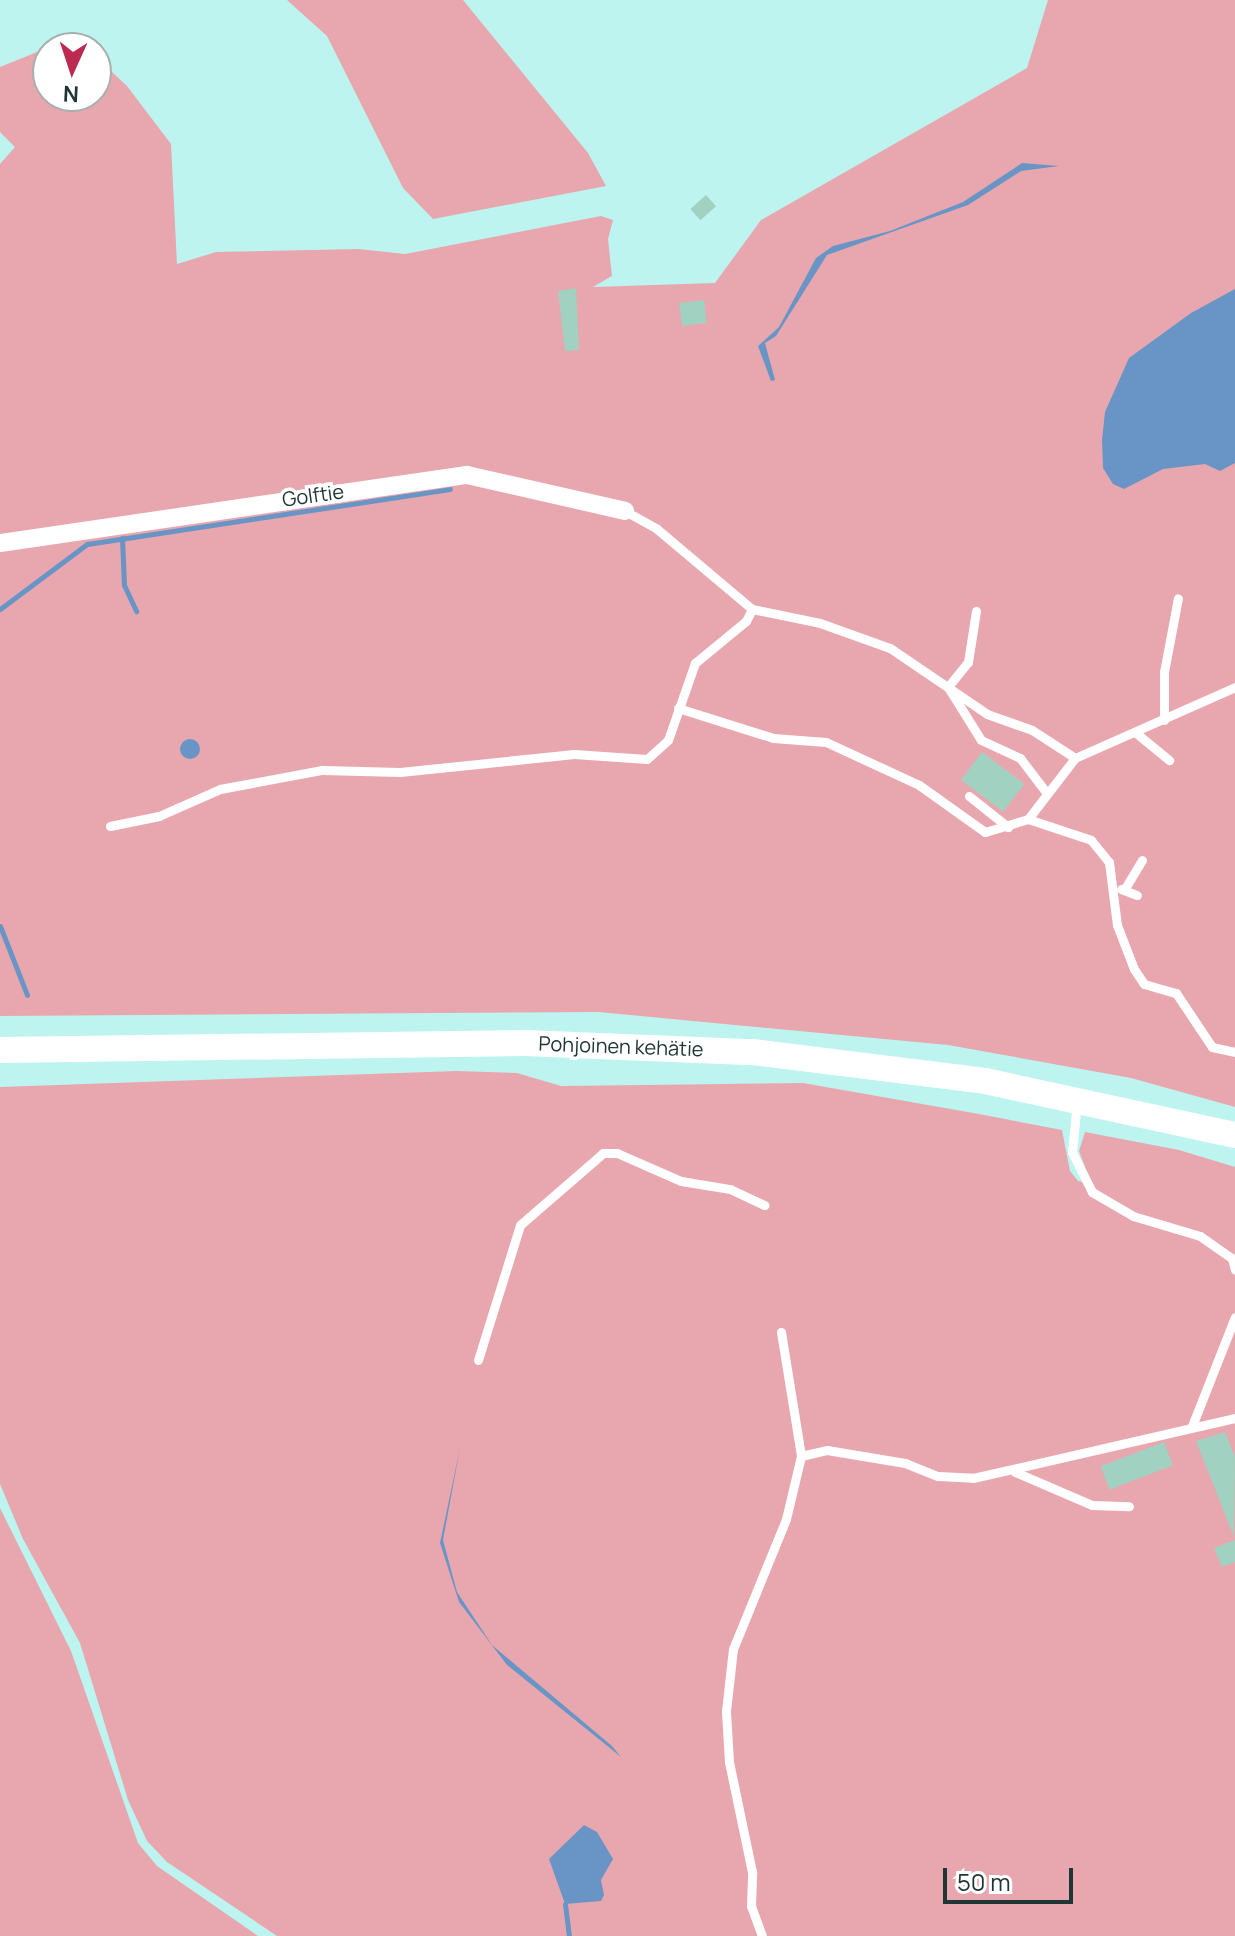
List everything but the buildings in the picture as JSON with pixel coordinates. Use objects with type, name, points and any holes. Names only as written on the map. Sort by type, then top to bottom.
[{"type":"main road","name":"Pohjoinen kehätie","points":[[0,1050],[617,1044],[858,1063],[1077,1099],[1235,1135]]},
{"type":"street","name":"Golftie","points":[[0,543],[467,475],[625,511]]},
{"type":"lane","points":[[625,511],[657,529],[752,609],[820,623],[890,648],[987,714],[1032,730],[1075,758]]},
{"type":"lane","points":[[1164,720],[1164,672],[1178,598]]},
{"type":"lane","points":[[110,826],[159,816],[220,789],[322,770],[400,772],[574,754],[647,759],[668,740],[695,663],[746,621],[752,609]]},
{"type":"lane","points":[[948,687],[968,662],[976,611]]},
{"type":"lane","points":[[948,687],[981,740],[1020,758],[1046,792]]},
{"type":"lane","points":[[678,708],[773,738],[826,742],[919,785],[985,832],[1028,819],[1075,758],[1235,687]]},
{"type":"lane","points":[[1136,733],[1169,760]]},
{"type":"lane","points":[[969,796],[1008,827]]},
{"type":"lane","points":[[1028,819],[1091,840],[1109,862],[1124,949],[1144,984],[1176,993],[1212,1047],[1235,1052]]},
{"type":"lane","points":[[1124,890],[1142,860]]},
{"type":"lane","points":[[1114,886],[1137,895]]},
{"type":"lane","points":[[1077,1099],[1072,1152],[1092,1192],[1133,1216],[1209,1241],[1232,1258],[1235,1270]]},
{"type":"lane","points":[[478,1360],[520,1225],[603,1153],[617,1153],[681,1181],[730,1189],[765,1205]]},
{"type":"lane","points":[[1192,1426],[1231,1345],[1235,1317]]},
{"type":"lane","points":[[762,1936],[751,1906],[752,1872],[729,1762],[726,1711],[733,1649],[786,1519],[801,1456],[781,1332]]},
{"type":"lane","points":[[801,1456],[827,1450],[905,1463],[938,1476],[973,1478],[1015,1472],[1192,1426],[1235,1418]]},
{"type":"lane","points":[[1015,1472],[1092,1505],[1129,1506]]},
{"type":"shaded area","points":[[287,0],[463,0],[588,153],[606,186],[433,219],[403,188],[327,36]]},
{"type":"shaded area","points":[[1048,0],[1235,0],[1235,1107],[1131,1078],[948,1045],[598,1012],[0,1016],[0,164],[15,147],[0,132],[0,67],[32,54],[32,112],[112,112],[112,72],[127,86],[171,144],[177,264],[216,252],[358,249],[405,254],[601,216],[613,220],[608,239],[612,276],[593,287],[715,283],[761,220],[1027,68]]},
{"type":"shaded area","points":[[457,1071],[517,1073],[561,1086],[803,1083],[979,1114],[1062,1130],[1070,1171],[1078,1181],[1091,1183],[1079,1151],[1085,1132],[1179,1150],[1235,1167],[1235,1936],[277,1936],[167,1862],[147,1841],[128,1800],[80,1643],[23,1539],[0,1484],[0,1087]]},
{"type":"shaded area","points":[[0,1508],[71,1651],[138,1843],[157,1866],[258,1936],[0,1936]]},
{"type":"water","points":[[1022,163],[1059,166],[1021,171],[968,205],[827,255],[776,336],[765,343],[775,380],[771,381],[758,346],[779,327],[816,258],[833,246],[890,231],[963,202]]},
{"type":"water","points":[[1235,289],[1235,463],[1220,471],[1205,464],[1163,469],[1124,489],[1113,484],[1103,468],[1105,412],[1129,358],[1191,313]]},
{"type":"water","points":[[190,739],[197,742],[200,749],[197,756],[190,759],[183,756],[180,749],[183,742]]},
{"type":"water","points":[[460,1448],[443,1540],[457,1592],[492,1645],[612,1746],[621,1757],[507,1665],[459,1602],[440,1543]]},
{"type":"water","points":[[584,1825],[597,1832],[613,1859],[601,1880],[604,1895],[601,1901],[565,1904],[549,1859]]},
{"type":"waterway","points":[[0,609],[87,544],[450,489]]},
{"type":"waterway","points":[[122,538],[124,585],[136,611]]},
{"type":"waterway","points":[[0,926],[27,995]]},
{"type":"waterway","points":[[565,1904],[569,1936]]}]
